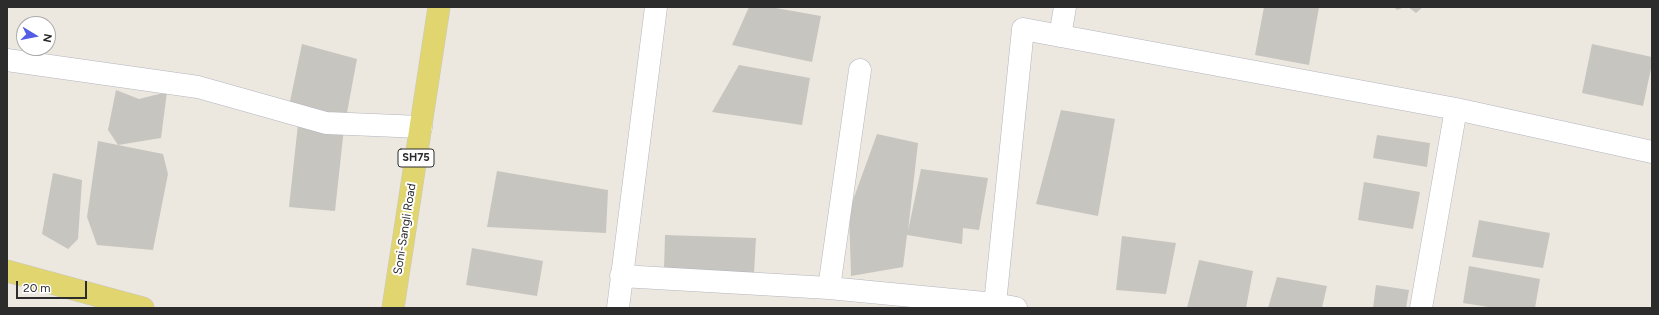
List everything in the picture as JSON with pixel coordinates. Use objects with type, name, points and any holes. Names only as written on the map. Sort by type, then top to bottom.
[{"type":"main road","name":"Soni-Sangli Road","points":[[393,308],[439,7]]},
{"type":"main road","points":[[7,271],[144,308]]},
{"type":"street","points":[[618,308],[656,7]]},
{"type":"street","points":[[1060,36],[1065,7]]},
{"type":"street","points":[[621,276],[829,288],[1006,306],[1023,29],[1456,109],[1652,152]]},
{"type":"street","points":[[7,60],[198,87],[326,123],[421,127]]},
{"type":"street","points":[[829,288],[860,70]]},
{"type":"street","points":[[1421,308],[1456,109]]},
{"type":"building","points":[[749,7],[770,7],[821,16],[812,62],[732,45]]},
{"type":"building","points":[[1264,7],[1319,7],[1309,65],[1255,55]]},
{"type":"building","points":[[1394,7],[1405,7],[1397,10]]},
{"type":"building","points":[[1408,7],[1423,7],[1416,13]]},
{"type":"building","points":[[302,44],[357,59],[346,118],[289,106]]},
{"type":"building","points":[[1592,44],[1652,57],[1652,64],[1643,106],[1582,93]]},
{"type":"building","points":[[739,65],[810,78],[802,125],[712,112]]},
{"type":"building","points":[[116,90],[139,99],[167,92],[161,138],[118,145],[108,130]]},
{"type":"building","points":[[1061,110],[1115,119],[1098,216],[1036,204]]},
{"type":"building","points":[[298,124],[344,128],[335,211],[289,207]]},
{"type":"building","points":[[877,134],[918,143],[908,231],[921,169],[988,178],[979,230],[963,228],[962,244],[907,235],[903,267],[851,276],[849,211]]},
{"type":"building","points":[[1377,135],[1430,143],[1427,167],[1373,158]]},
{"type":"building","points":[[98,141],[163,154],[168,174],[153,250],[97,245],[87,217]]},
{"type":"building","points":[[497,171],[608,190],[606,233],[487,227]]},
{"type":"building","points":[[53,173],[82,180],[78,239],[68,249],[42,234]]},
{"type":"building","points":[[1364,182],[1420,192],[1413,229],[1358,220]]},
{"type":"building","points":[[1479,220],[1550,233],[1543,268],[1472,257]]},
{"type":"building","points":[[665,235],[756,238],[754,273],[664,269]]},
{"type":"building","points":[[1122,236],[1176,243],[1166,294],[1116,290]]},
{"type":"building","points":[[472,248],[543,261],[537,296],[466,285]]},
{"type":"building","points":[[1199,260],[1253,271],[1246,308],[1187,308]]},
{"type":"building","points":[[1469,266],[1540,279],[1535,308],[1495,308],[1463,303]]},
{"type":"building","points":[[1277,277],[1327,286],[1322,308],[1268,308]]},
{"type":"building","points":[[1376,285],[1409,290],[1406,308],[1373,308]]}]
